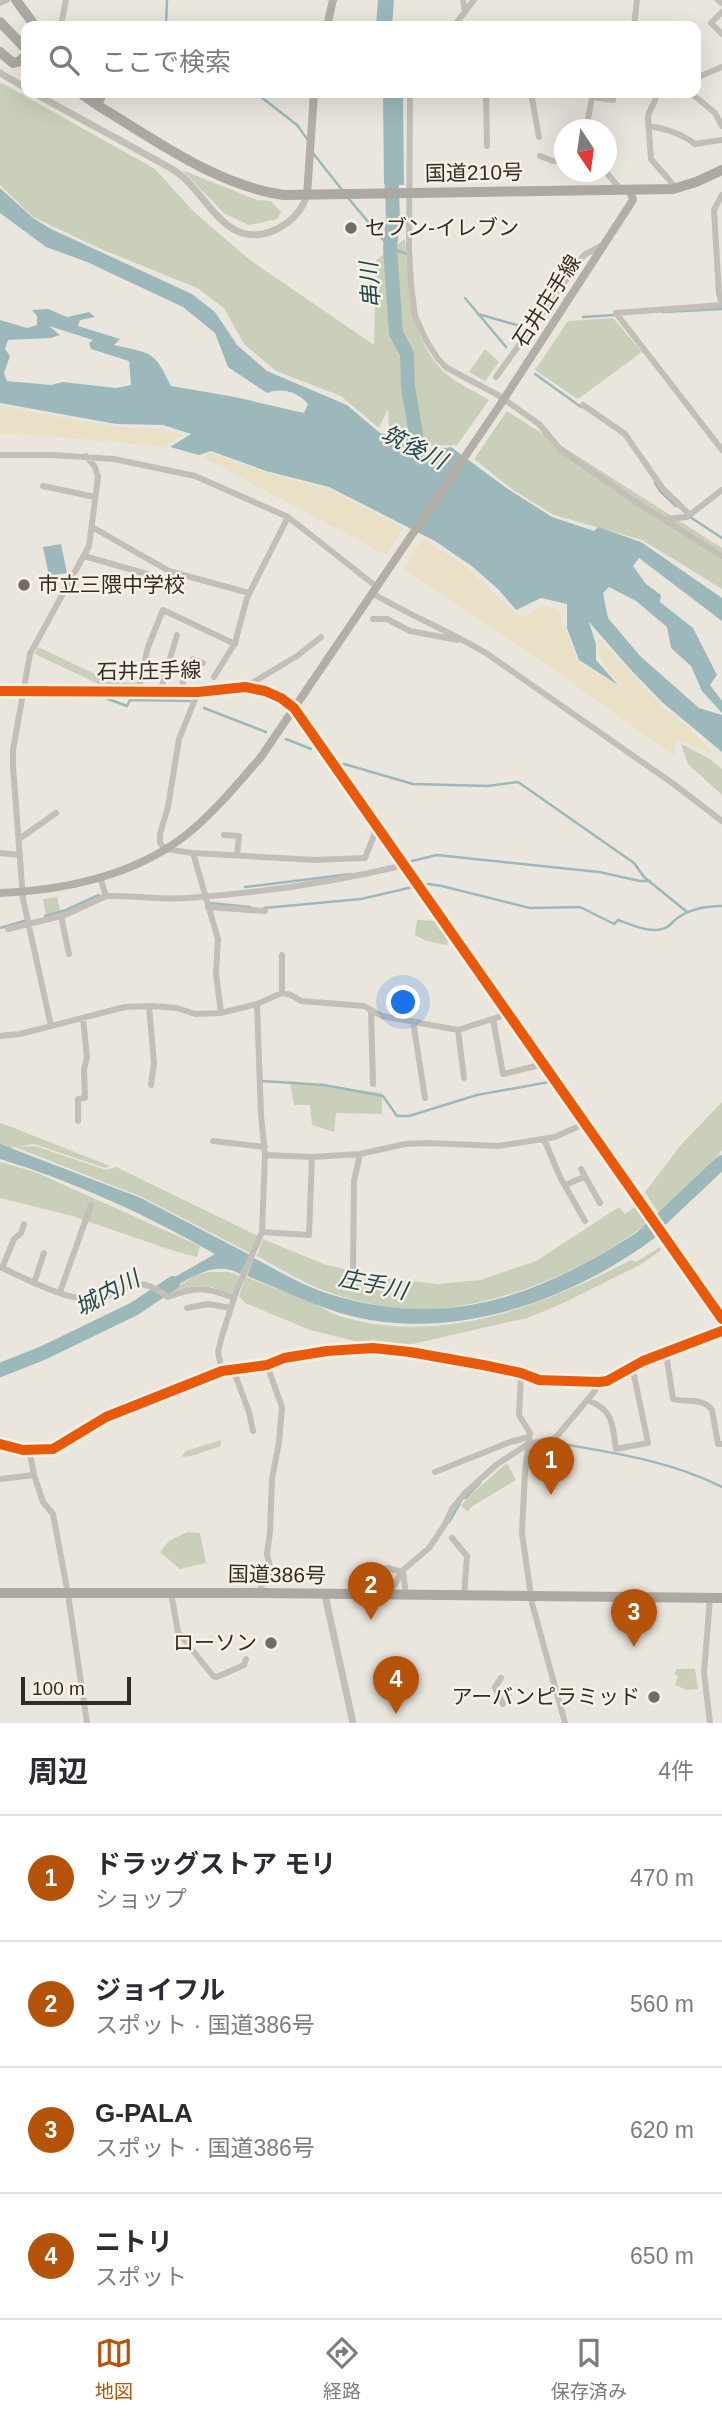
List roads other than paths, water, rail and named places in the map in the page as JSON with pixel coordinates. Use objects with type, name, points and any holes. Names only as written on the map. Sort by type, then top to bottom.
[{"type":"highway","points":[[16,0],[31,21]]},
{"type":"highway","points":[[0,22],[21,44]]},
{"type":"highway","points":[[0,52],[13,63],[21,60]]},
{"type":"highway","name":"国道210号","points":[[87,98],[212,172],[243,187],[272,193],[307,195],[676,188],[722,170]]},
{"type":"highway","points":[[97,105],[100,98]]},
{"type":"highway","name":"国道386号","points":[[0,1593],[722,1598]]},
{"type":"main road","points":[[328,21],[333,0]]},
{"type":"main road","points":[[307,195],[314,98]]},
{"type":"main road","name":"石井庄手線","points":[[0,893],[60,887],[132,866],[165,849],[209,815],[242,779],[261,757],[498,408],[633,200],[626,190]]},
{"type":"street","points":[[0,3],[7,0]]},
{"type":"street","points":[[62,21],[66,0]]},
{"type":"street","points":[[463,0],[465,12]]},
{"type":"street","points":[[458,21],[474,0]]},
{"type":"street","points":[[635,21],[637,0]]},
{"type":"street","points":[[722,12],[711,23],[722,34]]},
{"type":"street","points":[[701,76],[722,67]]},
{"type":"street","points":[[0,73],[21,85]]},
{"type":"street","points":[[50,98],[175,171],[227,226],[253,234],[269,232],[296,215],[307,195]]},
{"type":"street","points":[[410,98],[411,285],[415,316],[438,359],[447,368],[503,399],[540,424],[560,449],[722,556]]},
{"type":"street","points":[[486,98],[487,146]]},
{"type":"street","points":[[532,98],[539,136]]},
{"type":"street","points":[[588,119],[592,98]]},
{"type":"street","points":[[657,98],[649,113],[651,159],[676,188]]},
{"type":"street","points":[[697,98],[715,113],[722,126]]},
{"type":"street","points":[[649,126],[670,130],[695,144],[722,140]]},
{"type":"street","points":[[540,156],[554,161]]},
{"type":"street","points":[[617,182],[626,190]]},
{"type":"street","points":[[722,195],[714,210],[722,305],[617,315],[722,450]]},
{"type":"street","points":[[496,377],[584,255],[604,244]]},
{"type":"street","points":[[583,405],[625,433],[663,489],[689,516]]},
{"type":"street","points":[[0,455],[114,459],[195,476],[288,517],[377,586],[408,614],[467,642],[623,748],[722,821]]},
{"type":"street","points":[[51,1026],[23,892],[12,766],[30,654],[89,546],[98,477],[95,467],[86,456]]},
{"type":"street","points":[[43,486],[96,497]]},
{"type":"street","points":[[663,519],[689,516],[722,490]]},
{"type":"street","points":[[215,677],[234,644],[249,593],[288,517]]},
{"type":"street","points":[[92,527],[169,571],[249,593]]},
{"type":"street","points":[[84,556],[147,574]]},
{"type":"street","points":[[138,692],[148,647],[163,610],[234,644]]},
{"type":"street","points":[[373,620],[387,619],[410,631],[467,642]]},
{"type":"street","points":[[160,692],[177,635]]},
{"type":"street","points":[[245,687],[297,656],[321,637]]},
{"type":"street","points":[[179,692],[193,659],[203,663]]},
{"type":"street","name":"石井庄手線","points":[[0,691],[198,692],[245,687],[265,691],[294,708]]},
{"type":"street","points":[[198,692],[179,739],[168,807],[160,834],[160,843],[165,849],[315,860],[365,858]]},
{"type":"street","points":[[294,708],[722,1319]]},
{"type":"street","points":[[19,839],[56,813]]},
{"type":"street","points":[[363,872],[365,858],[378,825]]},
{"type":"street","points":[[224,835],[239,836],[237,855]]},
{"type":"street","points":[[193,852],[218,939],[216,974],[221,1013]]},
{"type":"street","points":[[0,853],[20,855]]},
{"type":"street","points":[[8,929],[61,916],[106,896],[185,899],[405,866]]},
{"type":"street","points":[[100,877],[106,896]]},
{"type":"street","points":[[208,907],[265,911]]},
{"type":"street","points":[[61,916],[69,954]]},
{"type":"street","points":[[282,955],[282,993]]},
{"type":"street","points":[[0,1036],[20,1034],[125,1007],[177,1008],[195,1014],[221,1013],[257,1004],[282,993],[301,1001],[364,1006],[382,1016],[458,1030],[508,1014]]},
{"type":"street","points":[[222,1371],[219,1352],[231,1308],[262,1232],[265,1151],[257,1004]]},
{"type":"street","points":[[149,1006],[154,1063],[151,1086]]},
{"type":"street","points":[[372,1011],[373,1084]]},
{"type":"street","points":[[78,1121],[78,1098],[85,1098],[84,1069],[87,1059],[83,1018]]},
{"type":"street","points":[[493,1019],[503,1074],[544,1064]]},
{"type":"street","points":[[413,1021],[425,1098]]},
{"type":"street","points":[[458,1030],[464,1077]]},
{"type":"street","points":[[213,1141],[312,1157],[360,1154],[405,1144],[498,1146],[544,1139],[570,1132],[586,1123]]},
{"type":"street","points":[[544,1139],[585,1222]]},
{"type":"street","points":[[353,1270],[354,1181],[360,1154]]},
{"type":"street","points":[[262,1232],[309,1236],[312,1157]]},
{"type":"street","points":[[565,1185],[582,1173],[600,1203]]},
{"type":"street","points":[[60,1292],[91,1205]]},
{"type":"street","points":[[24,1224],[1,1268],[60,1292],[83,1299],[96,1299],[114,1294],[131,1283],[156,1287],[168,1297],[199,1288],[235,1295]]},
{"type":"street","points":[[34,1283],[44,1253]]},
{"type":"street","points":[[187,1308],[208,1304],[231,1308]]},
{"type":"street","points":[[0,1444],[23,1450],[53,1449],[106,1417],[222,1371],[267,1365],[284,1358],[327,1351],[373,1348],[410,1352],[521,1373],[539,1380],[599,1382],[607,1381],[629,1369],[722,1331]]},
{"type":"street","points":[[667,1353],[673,1399],[704,1402],[709,1405],[718,1444],[722,1444]]},
{"type":"street","points":[[260,1593],[271,1571],[267,1554],[272,1479],[282,1408],[267,1365]]},
{"type":"street","points":[[233,1369],[253,1431]]},
{"type":"street","points":[[587,1400],[600,1405],[610,1416],[616,1448],[648,1443],[634,1375],[629,1369]]},
{"type":"street","points":[[521,1373],[519,1415],[530,1433],[522,1533],[531,1596],[565,1723]]},
{"type":"street","points":[[435,1472],[510,1442],[528,1443],[553,1439],[599,1382]]},
{"type":"street","points":[[389,1595],[403,1573],[429,1548],[452,1509],[465,1493],[496,1465],[528,1443]]},
{"type":"street","points":[[29,1449],[43,1502],[52,1511],[68,1594],[87,1723]]},
{"type":"street","points":[[0,1479],[34,1475]]},
{"type":"street","points":[[452,1538],[467,1556],[464,1596]]},
{"type":"street","points":[[387,1568],[403,1573]]},
{"type":"street","points":[[403,1573],[406,1595]]},
{"type":"street","points":[[171,1593],[178,1632],[195,1657],[213,1676],[217,1677],[244,1665],[246,1659]]},
{"type":"street","points":[[325,1595],[354,1723]]},
{"type":"street","points":[[710,1598],[704,1673],[710,1723]]},
{"type":"street","points":[[501,1678],[495,1688],[503,1704]]},
{"type":"water","points":[[378,0],[394,0],[392,21],[376,21]]},
{"type":"water","points":[[383,98],[403,98],[404,185],[384,184]]},
{"type":"water","points":[[0,188],[33,218],[51,229],[192,294],[215,312],[237,345],[267,371],[347,405],[380,433],[391,436],[414,454],[451,447],[505,487],[552,517],[594,531],[598,527],[641,542],[722,598],[722,621],[639,558],[633,566],[646,584],[661,595],[660,602],[693,628],[717,675],[710,685],[722,701],[722,713],[702,691],[691,666],[671,648],[667,627],[636,601],[609,587],[603,593],[608,618],[640,656],[699,708],[722,715],[722,752],[662,702],[589,622],[596,644],[596,660],[618,685],[579,660],[567,628],[567,604],[541,598],[516,610],[499,590],[473,567],[435,541],[329,487],[266,471],[211,451],[199,455],[170,447],[191,434],[163,425],[116,424],[0,403],[0,320],[27,328],[37,325],[37,316],[32,310],[48,309],[67,317],[89,312],[95,317],[80,320],[78,326],[120,339],[114,345],[150,355],[156,360],[171,386],[304,413],[308,404],[289,392],[267,393],[228,367],[215,333],[183,307],[87,262],[46,247],[0,213]],"holes":[[[49,326],[93,340],[89,343],[91,349],[129,361],[131,385],[116,388],[63,382],[51,385],[7,381],[4,373],[10,356],[5,349],[8,340],[51,338],[60,335]]]},
{"type":"water","points":[[61,544],[67,573],[49,576],[43,547]]},
{"type":"water","points":[[0,1144],[141,1198],[250,1255],[240,1274],[231,1270],[211,1270],[166,1292],[159,1286],[215,1254],[110,1201],[56,1178],[0,1159]]},
{"type":"water","points":[[647,1226],[656,1237],[588,1280],[511,1310],[471,1319],[391,1323],[351,1316],[247,1276],[254,1258],[304,1284],[336,1296],[380,1306],[421,1309],[461,1306],[537,1286],[574,1269]]},
{"type":"waterway","points":[[166,21],[167,0]]},
{"type":"waterway","points":[[262,98],[297,125],[307,139]]},
{"type":"waterway","points":[[312,152],[343,191]]},
{"type":"waterway","name":"串川","points":[[391,168],[393,218],[390,248],[396,333],[407,354],[408,387],[416,434],[391,459]]},
{"type":"waterway","points":[[349,199],[390,248],[407,254]]},
{"type":"waterway","points":[[465,298],[506,347]]},
{"type":"waterway","points":[[663,312],[722,309]]},
{"type":"waterway","points":[[478,314],[520,326]]},
{"type":"waterway","points":[[583,317],[615,315]]},
{"type":"waterway","points":[[535,374],[581,407]]},
{"type":"waterway","points":[[655,483],[676,506]]},
{"type":"waterway","points":[[690,517],[722,538]]},
{"type":"waterway","points":[[108,699],[127,706],[130,700],[192,701]]},
{"type":"waterway","points":[[204,708],[266,732]]},
{"type":"waterway","points":[[286,739],[311,749]]},
{"type":"waterway","points":[[344,764],[413,784],[488,786],[518,782],[634,863],[644,877],[687,912]]},
{"type":"waterway","points":[[412,861],[437,855],[599,872],[650,881]]},
{"type":"waterway","points":[[245,887],[351,874]]},
{"type":"waterway","points":[[428,884],[530,908],[580,907],[614,924],[618,920],[649,930],[667,927],[694,910],[722,906]]},
{"type":"waterway","points":[[264,908],[361,899],[413,887]]},
{"type":"waterway","points":[[45,916],[99,895]]},
{"type":"waterway","points":[[209,903],[250,907]]},
{"type":"waterway","points":[[0,928],[24,921]]},
{"type":"waterway","points":[[262,1081],[324,1085],[383,1096],[397,1116],[409,1116],[477,1095],[549,1082]]},
{"type":"waterway","name":"庄手川","points":[[637,1242],[722,1162]]},
{"type":"waterway","name":"城内川","points":[[0,1370],[43,1353],[134,1309],[173,1283]]},
{"type":"waterway","points":[[550,1442],[660,1464],[722,1487]]},
{"type":"waterway","points":[[465,1498],[480,1483]]},
{"type":"waterway","points":[[449,1522],[460,1503]]},
{"type":"place","name":"セブン-イレブン","points":[[351,228]]},
{"type":"place","name":"市立三隈中学校","points":[[24,585]]},
{"type":"place","name":"ドラッグストア モリ","points":[[551,1495]]},
{"type":"place","name":"ジョイフル","points":[[371,1620]]},
{"type":"place","name":"ローソン","points":[[271,1643]]},
{"type":"place","name":"G-PALA","points":[[634,1647]]},
{"type":"place","name":"アーバンピラミッド","points":[[654,1697]]},
{"type":"place","name":"ニトリ","points":[[396,1714]]},
{"type":"water label","name":"筑後川","points":[[414,447]]}]
